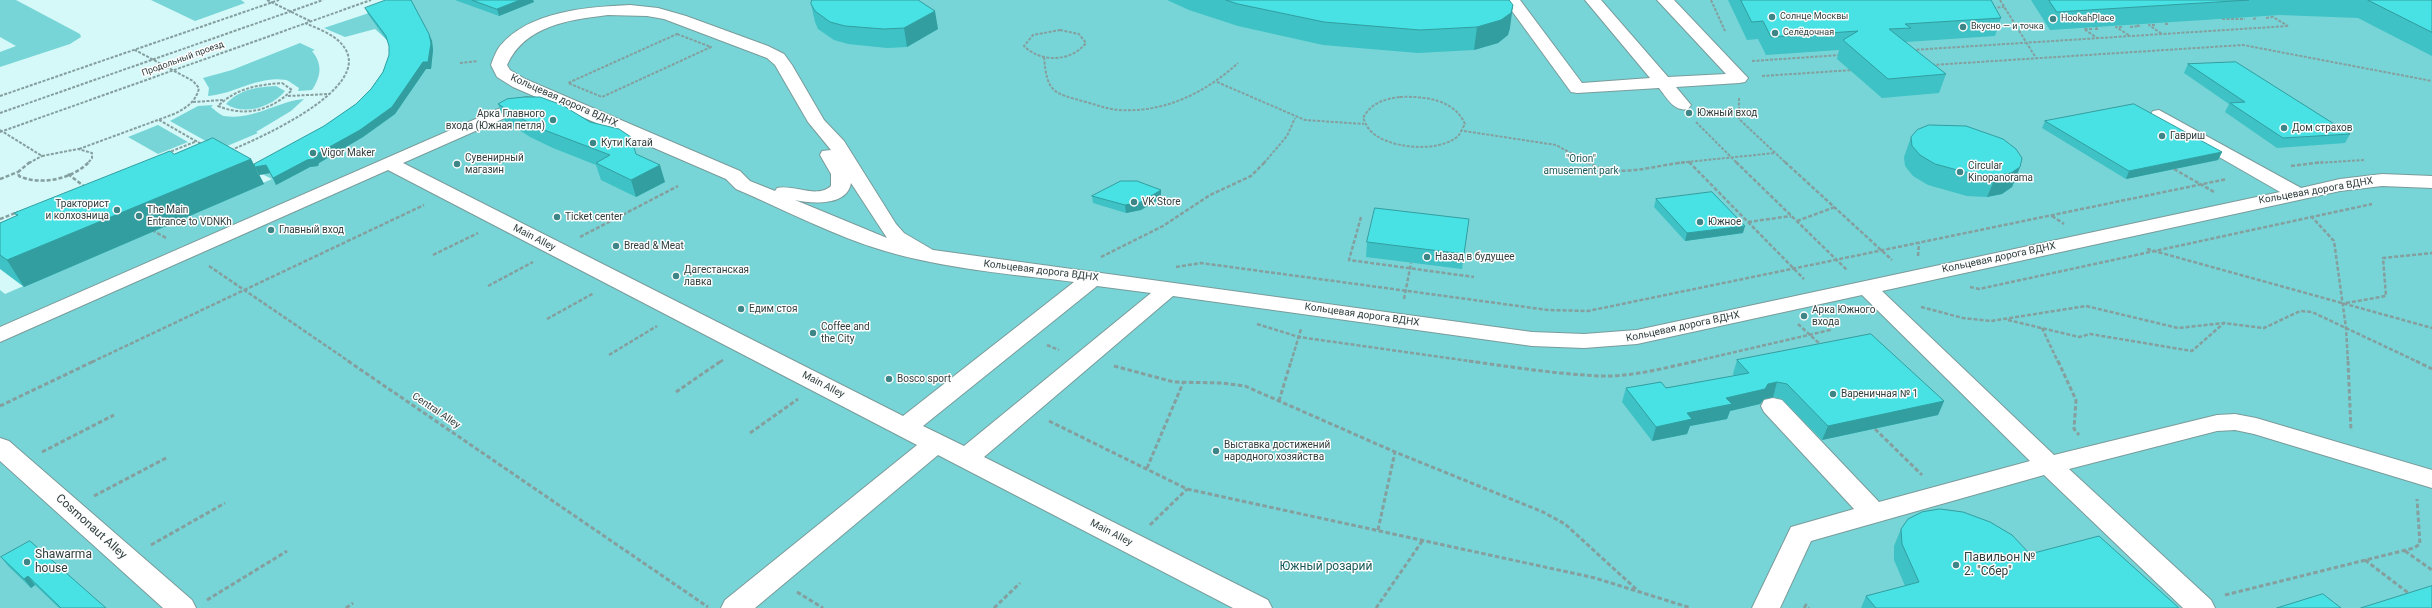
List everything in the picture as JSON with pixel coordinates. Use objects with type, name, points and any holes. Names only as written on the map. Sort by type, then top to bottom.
[{"type":"street","points":[[1512,0],[1577,88],[1739,78]]},
{"type":"street","points":[[1593,0],[1682,105]]},
{"type":"street","points":[[1664,0],[1739,78]]},
{"type":"street","name":"Кольцевая дорога ВДНХ","points":[[926,254],[897,237],[888,227],[837,145],[826,135],[779,59],[661,14],[620,10],[573,15],[532,29],[504,50],[499,66],[503,73],[519,83],[733,175],[743,185],[868,238],[926,254],[1093,278],[1170,278],[1308,308],[1532,339],[1571,342],[1637,338],[2296,193],[2362,182],[2406,180],[2432,182]]},
{"type":"street","points":[[0,335],[526,102]]},
{"type":"street","points":[[2159,115],[2296,193]]},
{"type":"street","points":[[733,175],[754,180],[796,196],[806,198],[829,195],[837,191],[842,185],[842,180],[824,147],[826,135]]},
{"type":"street","name":"Main Alley","points":[[388,162],[1258,608]]},
{"type":"street","points":[[905,427],[1093,278]]},
{"type":"street","points":[[966,458],[1085,360],[1170,278]]},
{"type":"street","points":[[1866,287],[2049,465],[2198,605]]},
{"type":"street","points":[[1773,406],[1873,512]]},
{"type":"street","points":[[1766,608],[1801,534],[1817,527],[2201,426],[2235,422],[2256,426],[2424,477]]},
{"type":"street","points":[[735,608],[936,443]]},
{"type":"street","name":"Cosmonaut Alley","points":[[9,455],[126,559],[191,606]]},
{"type":"path","points":[[267,0],[310,22]]},
{"type":"path","points":[[0,96],[278,0]]},
{"type":"path","points":[[0,112],[323,0]]},
{"type":"path","name":"Продольный проезд","points":[[1,131],[371,0]]},
{"type":"path","points":[[2000,0],[2036,58]]},
{"type":"path","points":[[1989,8],[2004,7]]},
{"type":"path","points":[[1906,50],[2288,26],[2273,17],[2266,18]]},
{"type":"path","points":[[2222,19],[2245,19]]},
{"type":"path","points":[[227,152],[289,124],[329,94],[346,69],[347,53],[333,37],[305,23]]},
{"type":"path","points":[[2130,27],[2139,26],[2137,24]]},
{"type":"path","points":[[2154,25],[2149,25],[2163,34]]},
{"type":"path","points":[[2122,27],[2116,27],[2130,36]]},
{"type":"path","points":[[2092,29],[2084,29],[2097,38]]},
{"type":"path","points":[[1060,30],[1079,34],[1084,38],[1086,43],[1083,48],[1077,52],[1061,57],[1044,57],[1034,55],[1024,46],[1025,41],[1030,37],[1048,31],[1060,30]]},
{"type":"path","points":[[677,34],[711,47],[602,97],[568,83],[677,34]]},
{"type":"path","points":[[1926,66],[2243,45],[2432,81]]},
{"type":"path","points":[[0,179],[18,172],[31,161],[42,156],[78,149],[159,120],[185,108],[193,102],[198,95],[199,88],[193,81],[134,50]]},
{"type":"path","points":[[1724,62],[1842,55]]},
{"type":"path","points":[[1044,57],[1047,82],[1054,91],[1117,110],[1137,110],[1164,106],[1217,82],[1238,63]]},
{"type":"path","points":[[1856,70],[1739,78],[1739,119],[1895,263]]},
{"type":"path","points":[[1217,82],[1295,118],[1314,122],[1364,124]]},
{"type":"path","points":[[282,83],[292,90],[282,102],[250,112],[230,113],[218,106],[224,100],[229,94],[256,84],[282,83]]},
{"type":"path","points":[[287,96],[329,94]]},
{"type":"path","points":[[1415,97],[1440,102],[1458,111],[1465,124],[1464,130],[1450,141],[1427,146],[1413,146],[1387,141],[1369,130],[1364,124],[1363,118],[1371,106],[1390,98],[1415,97]]},
{"type":"path","points":[[193,102],[224,100]]},
{"type":"path","points":[[1066,274],[1152,232],[1210,195],[1251,176],[1278,149],[1287,136],[1295,118]]},
{"type":"path","points":[[159,120],[209,148]]},
{"type":"path","points":[[1696,122],[1836,260],[1866,287]]},
{"type":"path","points":[[1464,130],[1556,146],[1571,152],[1596,167],[1610,171],[1626,172],[1656,164],[1776,152]]},
{"type":"path","points":[[1,131],[42,156]]},
{"type":"path","points":[[164,154],[197,141]]},
{"type":"path","points":[[18,172],[19,176],[24,180],[32,181],[68,174],[81,168],[92,158],[92,153],[78,149]]},
{"type":"path","points":[[1170,278],[1201,263],[1574,312],[1612,308],[1881,250],[2259,172],[2312,162],[2369,160]]},
{"type":"path","points":[[1688,161],[1806,282]]},
{"type":"path","points":[[2174,169],[2220,195]]},
{"type":"path","points":[[68,174],[90,190]]},
{"type":"path","points":[[77,189],[91,183]]},
{"type":"path","points":[[488,286],[678,186]]},
{"type":"path","points":[[0,406],[448,194]]},
{"type":"path","points":[[1966,286],[1979,290],[2156,252],[2310,216],[2380,202]]},
{"type":"path","points":[[1797,222],[1835,208]]},
{"type":"path","points":[[0,219],[21,211]]},
{"type":"path","points":[[2051,215],[2068,227]]},
{"type":"path","points":[[1747,222],[1791,216]]},
{"type":"path","points":[[2310,216],[2334,241],[2346,328],[2353,455]]},
{"type":"path","points":[[1361,217],[1349,260],[1474,277]]},
{"type":"path","points":[[432,255],[501,221]]},
{"type":"path","name":"Central Alley","points":[[152,230],[188,252],[709,608]]},
{"type":"path","points":[[1918,258],[1919,243]]},
{"type":"path","points":[[2144,248],[2432,328]]},
{"type":"path","points":[[2343,303],[2386,296],[2383,258],[2432,253]]},
{"type":"path","points":[[1402,305],[1411,263]]},
{"type":"path","points":[[547,319],[617,280]]},
{"type":"path","points":[[1918,307],[1963,318],[1991,322],[2086,306],[2178,328],[2224,323],[2264,328],[2300,311],[2312,312],[2432,369]]},
{"type":"path","points":[[1778,307],[1827,350]]},
{"type":"path","points":[[1279,401],[1308,308]]},
{"type":"path","points":[[609,354],[679,312]]},
{"type":"path","points":[[2007,320],[2080,337],[2090,334],[2192,351],[2224,323]]},
{"type":"path","points":[[2041,328],[2076,400],[2074,429],[2096,453]]},
{"type":"path","points":[[1022,334],[1085,360],[1160,379],[1183,383],[1234,383],[1279,401],[1559,520],[1636,589]]},
{"type":"path","points":[[676,392],[746,346]]},
{"type":"path","points":[[750,433],[820,383]]},
{"type":"path","points":[[1147,468],[1183,383]]},
{"type":"path","points":[[1025,410],[1147,468],[1187,489],[1595,578],[1636,589],[1691,608]]},
{"type":"path","points":[[9,455],[114,415]]},
{"type":"path","points":[[1876,429],[1941,494]]},
{"type":"path","points":[[1378,530],[1396,452]]},
{"type":"path","points":[[71,509],[168,457]]},
{"type":"path","points":[[2198,605],[2365,560],[2405,551],[2420,544],[2424,477]]},
{"type":"path","points":[[1132,543],[1187,489]]},
{"type":"path","points":[[126,559],[225,502]]},
{"type":"path","points":[[1376,608],[1423,540]]},
{"type":"path","points":[[191,606],[287,551]]},
{"type":"path","points":[[2405,551],[2432,570]]},
{"type":"path","points":[[2365,560],[2414,598]]},
{"type":"path","points":[[994,608],[1020,583]]},
{"type":"path","points":[[346,608],[353,604]]},
{"type":"path","points":[[1804,608],[1806,605],[1809,608]]},
{"type":"green space","points":[[0,0],[16,0],[80,34],[81,37],[70,44],[0,67],[0,52],[16,46],[0,37]]},
{"type":"green space","points":[[151,0],[241,0],[245,3],[195,21]]},
{"type":"green space","name":"Выставка достижений народного хозяйства","points":[[408,0],[2432,0],[2432,608],[0,608],[0,290],[5,294],[272,179],[258,172],[354,115],[392,62],[389,39],[386,39],[375,29],[345,37],[324,28]]},
{"type":"green space","points":[[300,43],[315,50],[312,51],[318,61],[320,70],[319,75],[312,90],[298,91],[299,88],[289,81],[276,79],[256,82],[218,95],[208,96],[209,88],[203,78],[232,70]]},
{"type":"green space","points":[[276,86],[285,91],[273,101],[257,108],[233,108],[226,104],[231,99],[243,92],[262,87]]},
{"type":"green space","points":[[304,99],[291,111],[256,132],[258,133],[220,149],[170,121],[198,106],[213,105],[211,107],[221,115],[234,117],[245,116],[284,103]]},
{"type":"green space","points":[[158,125],[188,142],[158,154],[128,137]]},
{"type":"building","points":[[386,0],[411,0],[429,34],[431,43],[428,62],[423,62],[392,107],[360,130],[315,155],[314,159],[307,160],[273,178],[266,165],[255,167],[254,164],[324,126],[356,104],[371,89],[383,72],[389,55],[389,46],[386,36],[365,8]]},
{"type":"building","points":[[472,0],[520,0],[497,9]]},
{"type":"building","points":[[812,0],[918,0],[935,11],[904,28],[884,29],[845,26],[830,22],[815,11],[811,4]]},
{"type":"building","points":[[1226,0],[1509,0],[1513,5],[1511,13],[1501,20],[1477,27],[1420,30],[1324,22],[1238,4]]},
{"type":"building","points":[[1741,0],[1991,0],[2001,18],[1905,24],[1911,28],[1889,29],[1946,74],[1888,79],[1843,40],[1858,31],[1771,37],[1763,21],[1752,22]]},
{"type":"building","points":[[2049,0],[2249,0],[2057,12]]},
{"type":"building","points":[[2368,0],[2431,0],[2432,32]]},
{"type":"building","points":[[2236,62],[2350,134],[2283,138],[2230,103],[2245,102],[2188,64]]},
{"type":"building","points":[[540,97],[562,105],[590,122],[619,129],[631,137],[636,154],[660,165],[631,180],[596,163],[610,155],[547,131],[524,120],[498,104],[507,99]]},
{"type":"building","points":[[2134,104],[2222,152],[2129,171],[2045,121]]},
{"type":"building","points":[[1929,125],[1966,126],[2003,139],[2016,149],[2022,158],[2020,167],[2011,173],[1996,176],[1976,175],[1935,164],[1920,155],[1912,146],[1911,137],[1917,130]]},
{"type":"building","points":[[213,138],[251,159],[7,260],[0,255],[0,223],[18,215],[14,213],[170,151],[174,154]]},
{"type":"building","points":[[1121,181],[1137,181],[1161,190],[1141,202],[1125,205],[1092,196]]},
{"type":"building","name":"Южное","points":[[1712,192],[1745,226],[1687,233],[1656,199]]},
{"type":"building","points":[[1375,208],[1469,219],[1464,254],[1367,242]]},
{"type":"building","points":[[1871,334],[1944,401],[1828,426],[1787,384],[1777,382],[1768,384],[1765,389],[1726,398],[1732,404],[1687,413],[1692,419],[1656,427],[1626,388],[1661,382],[1666,388],[1749,373],[1737,360]]},
{"type":"building","name":"Павильон № 2. \"Сбер\"","points":[[1940,509],[1963,512],[1990,522],[2012,535],[2030,554],[2099,536],[2179,608],[1876,608],[1866,596],[1919,582],[1902,544],[1901,529],[1908,519],[1922,512]]},
{"type":"building","points":[[30,541],[106,608],[61,608],[28,576],[24,579],[1,557]]},
{"type":"building","points":[[2432,586],[2432,608],[2361,608]]},
{"type":"building","points":[[2323,594],[2341,608],[2277,608]]},
{"type":"place","name":"Солнце Москвы","points":[[1772,17]]},
{"type":"place","name":"HookahPlace","points":[[2053,19]]},
{"type":"place","name":"Вкусно — и точка","points":[[1963,27]]},
{"type":"place","name":"Селёдочная","points":[[1775,33]]},
{"type":"place","name":"Южный вход","points":[[1689,113]]},
{"type":"place","name":"Арка Главного входа (Южная петля)","points":[[553,120]]},
{"type":"place","name":"Дом страхов","points":[[2284,128]]},
{"type":"place","name":"Гавриш","points":[[2162,136]]},
{"type":"place","name":"Кути Катай","points":[[593,143]]},
{"type":"place","name":"Vigor Maker","points":[[313,153]]},
{"type":"place","name":"Сувенирный магазин","points":[[457,164]]},
{"type":"place","name":"Circular Kinopanorama","points":[[1960,172]]},
{"type":"place","name":"VK Store","points":[[1134,202]]},
{"type":"place","name":"Тракторист и колхозница","points":[[117,210]]},
{"type":"place","name":"The Main Entrance to VDNKh","points":[[139,216]]},
{"type":"place","name":"Ticket center","points":[[557,217]]},
{"type":"place","name":"Южное","points":[[1700,222]]},
{"type":"place","name":"Главный вход","points":[[271,230]]},
{"type":"place","name":"Bread & Meat","points":[[616,246]]},
{"type":"place","name":"Назад в будущее","points":[[1427,257]]},
{"type":"place","name":"Дагестанская лавка","points":[[676,276]]},
{"type":"place","name":"Едим стоя","points":[[741,309]]},
{"type":"place","name":"Арка Южного входа","points":[[1804,316]]},
{"type":"place","name":"Coffee and the City","points":[[813,333]]},
{"type":"place","name":"Bosco sport","points":[[889,379]]},
{"type":"place","name":"Вареничная № 1","points":[[1833,394]]},
{"type":"place","name":"Выставка достижений народного хозяйства","points":[[1216,451]]},
{"type":"place","name":"Shawarma house","points":[[27,562]]},
{"type":"place","name":"Павильон № 2. \"Сбер\"","points":[[1956,565]]},
{"type":"park label","name":"\"Orion\" amusement park","points":[[1581,164]]},
{"type":"park label","name":"Южный розарий","points":[[1326,567]]}]
